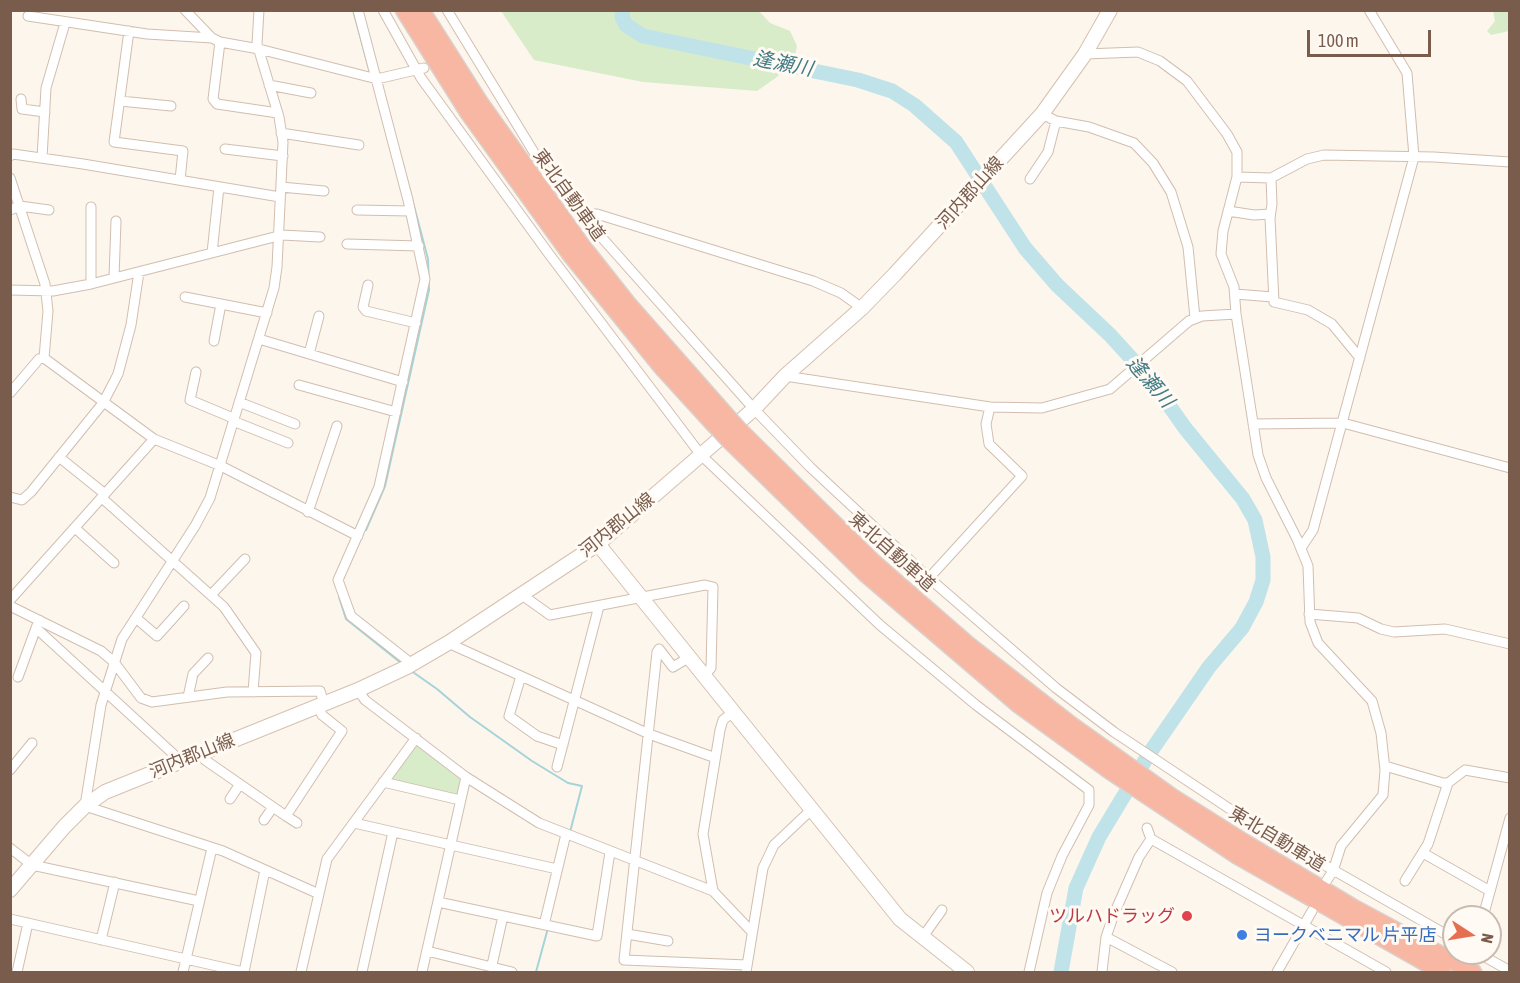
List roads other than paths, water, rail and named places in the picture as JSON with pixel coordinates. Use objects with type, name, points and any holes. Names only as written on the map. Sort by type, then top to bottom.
[{"type":"highway","name":"東北自動車道","points":[[404,10],[468,112],[571,255],[661,366],[735,436],[922,606],[1112,764],[1278,880],[1442,972]]},
{"type":"highway","name":"東北自動車道","points":[[421,10],[480,103],[575,237],[718,418]]},
{"type":"highway","name":"東北自動車道","points":[[1169,803],[1352,907],[1473,972]]},
{"type":"main road","name":"河内郡山線","points":[[10,890],[85,806],[105,792],[358,690],[407,667],[448,643],[598,544],[754,409],[785,376],[862,308],[962,204],[1042,114],[1085,54],[1110,10]]},
{"type":"main road","points":[[598,544],[900,919],[966,972]]},
{"type":"street","points":[[185,10],[216,40],[213,99],[218,104],[278,113]]},
{"type":"street","points":[[260,10],[256,42],[278,113],[283,156],[277,267],[267,313],[210,498],[174,560],[122,639],[96,729],[85,806],[223,851],[319,894]]},
{"type":"street","points":[[358,10],[419,246],[425,279],[379,487],[339,576],[346,607],[351,616],[407,667]]},
{"type":"street","points":[[383,10],[421,70],[549,254],[701,455],[880,626],[976,705],[1089,790],[1089,805],[1062,856],[1047,892],[1029,972]]},
{"type":"street","points":[[447,10],[463,45],[549,177],[754,409],[810,467],[929,578],[1056,688],[1114,732],[1251,823],[1442,932]]},
{"type":"street","points":[[1301,548],[1312,532],[1414,157],[1407,73],[1369,10]]},
{"type":"street","points":[[28,16],[64,23],[216,40],[377,79],[421,70]]},
{"type":"street","points":[[42,158],[46,88],[64,23]]},
{"type":"street","points":[[129,31],[114,142],[183,151],[180,180]]},
{"type":"street","points":[[1085,54],[1138,52],[1160,61],[1187,81],[1232,142],[1238,159],[1237,177],[1228,211],[1221,254],[1233,281],[1258,454],[1266,478],[1301,548],[1308,571],[1309,614],[1312,629],[1322,650],[1372,701],[1381,733],[1384,766],[1383,795],[1341,846],[1334,871],[1327,880]]},
{"type":"street","points":[[269,85],[311,93]]},
{"type":"street","points":[[21,99],[22,109],[45,112]]},
{"type":"street","points":[[120,100],[171,106]]},
{"type":"street","points":[[1042,114],[1056,121],[1089,127],[1134,143],[1153,163],[1171,192],[1188,248],[1195,318]]},
{"type":"street","points":[[1030,179],[1048,152],[1056,121]]},
{"type":"street","points":[[281,133],[359,145]]},
{"type":"street","points":[[225,149],[283,156]]},
{"type":"street","points":[[10,156],[13,154],[42,158],[219,187],[280,192],[324,190]]},
{"type":"street","points":[[1237,177],[1271,178],[1306,159],[1324,155],[1509,162]]},
{"type":"street","points":[[10,178],[15,208],[47,292],[44,358]]},
{"type":"street","points":[[1271,178],[1270,213],[1274,302],[1308,310],[1332,324],[1360,357]]},
{"type":"street","points":[[212,253],[219,187]]},
{"type":"street","points":[[90,207],[91,285]]},
{"type":"street","points":[[15,208],[50,210]]},
{"type":"street","points":[[357,210],[410,211]]},
{"type":"street","points":[[1228,211],[1254,215],[1270,213]]},
{"type":"street","points":[[580,213],[597,214],[813,281],[841,293],[862,308]]},
{"type":"street","points":[[114,278],[116,221]]},
{"type":"street","points":[[10,290],[47,292],[91,285],[278,236],[320,237]]},
{"type":"street","points":[[346,244],[419,246]]},
{"type":"street","points":[[10,497],[22,500],[103,403],[118,374],[130,325],[139,272]]},
{"type":"street","points":[[368,285],[363,307],[366,311],[416,323]]},
{"type":"street","points":[[1235,294],[1273,297]]},
{"type":"street","points":[[185,297],[267,313]]},
{"type":"street","points":[[214,341],[221,304]]},
{"type":"street","points":[[785,376],[990,407],[1023,409],[1048,406],[1105,391],[1195,318],[1236,314]]},
{"type":"street","points":[[309,354],[319,316]]},
{"type":"street","points":[[259,339],[403,382]]},
{"type":"street","points":[[44,358],[154,439],[221,466],[358,536]]},
{"type":"street","points":[[11,392],[39,359],[44,358]]},
{"type":"street","points":[[196,372],[190,400],[288,443]]},
{"type":"street","points":[[299,385],[396,412]]},
{"type":"street","points":[[239,402],[295,424]]},
{"type":"street","points":[[929,578],[1022,476],[989,444],[986,424],[990,407]]},
{"type":"street","points":[[1253,424],[1342,423],[1509,468]]},
{"type":"street","points":[[308,512],[337,426]]},
{"type":"street","points":[[10,600],[154,439]]},
{"type":"street","points":[[59,457],[224,607],[256,653],[253,692]]},
{"type":"street","points":[[75,528],[114,563]]},
{"type":"street","points":[[211,595],[245,559]]},
{"type":"street","points":[[522,595],[550,615],[705,585],[713,586],[711,668],[703,675]]},
{"type":"street","points":[[10,606],[37,624],[105,692],[181,761]]},
{"type":"street","points":[[136,618],[157,636],[184,606]]},
{"type":"street","points":[[557,767],[576,702],[599,606]]},
{"type":"street","points":[[1309,614],[1358,618],[1381,629],[1394,632],[1445,629],[1509,644]]},
{"type":"street","points":[[37,624],[87,642],[114,662],[141,698],[152,702],[253,692],[320,691],[322,715],[342,731],[286,816]]},
{"type":"street","points":[[18,677],[37,624]]},
{"type":"street","points":[[448,643],[649,734],[713,757]]},
{"type":"street","points":[[688,658],[673,667],[659,649],[657,652],[624,960],[747,968],[763,868],[774,845],[811,810]]},
{"type":"street","points":[[188,697],[193,674],[208,658]]},
{"type":"street","points":[[521,676],[509,716],[537,736],[563,745]]},
{"type":"street","points":[[358,690],[366,700],[466,777],[517,811],[610,852],[714,891],[752,932]]},
{"type":"street","points":[[714,891],[703,834],[713,757],[723,720],[732,713]]},
{"type":"street","points":[[301,972],[327,859],[416,738]]},
{"type":"street","points":[[10,770],[32,743]]},
{"type":"street","points":[[201,753],[205,760],[297,823]]},
{"type":"street","points":[[1384,766],[1448,783]]},
{"type":"street","points":[[1405,881],[1423,853],[1448,783],[1464,770],[1509,778]]},
{"type":"street","points":[[422,972],[466,777]]},
{"type":"street","points":[[383,782],[460,800]]},
{"type":"street","points":[[230,799],[240,784]]},
{"type":"street","points":[[264,820],[273,807]]},
{"type":"street","points":[[1486,905],[1509,818]]},
{"type":"street","points":[[354,823],[557,869]]},
{"type":"street","points":[[1147,828],[1151,838],[1386,972]]},
{"type":"street","points":[[362,972],[393,832]]},
{"type":"street","points":[[547,926],[557,869],[569,835]]},
{"type":"street","points":[[1102,972],[1106,937],[1131,874],[1151,838]]},
{"type":"street","points":[[10,848],[32,865],[199,901]]},
{"type":"street","points":[[183,972],[212,848]]},
{"type":"street","points":[[438,902],[597,936],[610,852]]},
{"type":"street","points":[[1423,853],[1490,891]]},
{"type":"street","points":[[10,919],[244,972],[265,870]]},
{"type":"street","points":[[101,940],[115,882]]},
{"type":"street","points":[[922,938],[942,910]]},
{"type":"street","points":[[1279,972],[1312,911]]},
{"type":"street","points":[[492,965],[503,916]]},
{"type":"street","points":[[17,972],[28,923]]},
{"type":"street","points":[[627,934],[668,941]]},
{"type":"street","points":[[1106,937],[1172,972]]},
{"type":"street","points":[[427,951],[492,965],[512,972]]},
{"type":"waterway","points":[[353,10],[370,73]]},
{"type":"waterway","name":"逢瀬川","points":[[623,10],[622,17],[626,25],[643,36],[858,80],[892,91],[914,105],[956,142],[1025,248],[1057,285],[1110,335],[1151,380],[1185,428],[1243,499],[1255,520],[1263,557],[1263,580],[1256,602],[1242,628],[1209,667],[1149,754],[1099,837],[1076,888],[1061,972]]},
{"type":"waterway","points":[[366,530],[385,486],[429,290],[428,259],[401,157]]},
{"type":"waterway","points":[[339,597],[346,619],[401,663]]},
{"type":"waterway","points":[[410,670],[470,717],[532,761],[568,783],[582,786],[570,832]]},
{"type":"waterway","points":[[536,972],[548,928]]},
{"type":"place","name":"ツルハドラッグ","points":[[1187,916]]},
{"type":"place","name":"ヨークベニマル 片平店","points":[[1242,935]]}]
